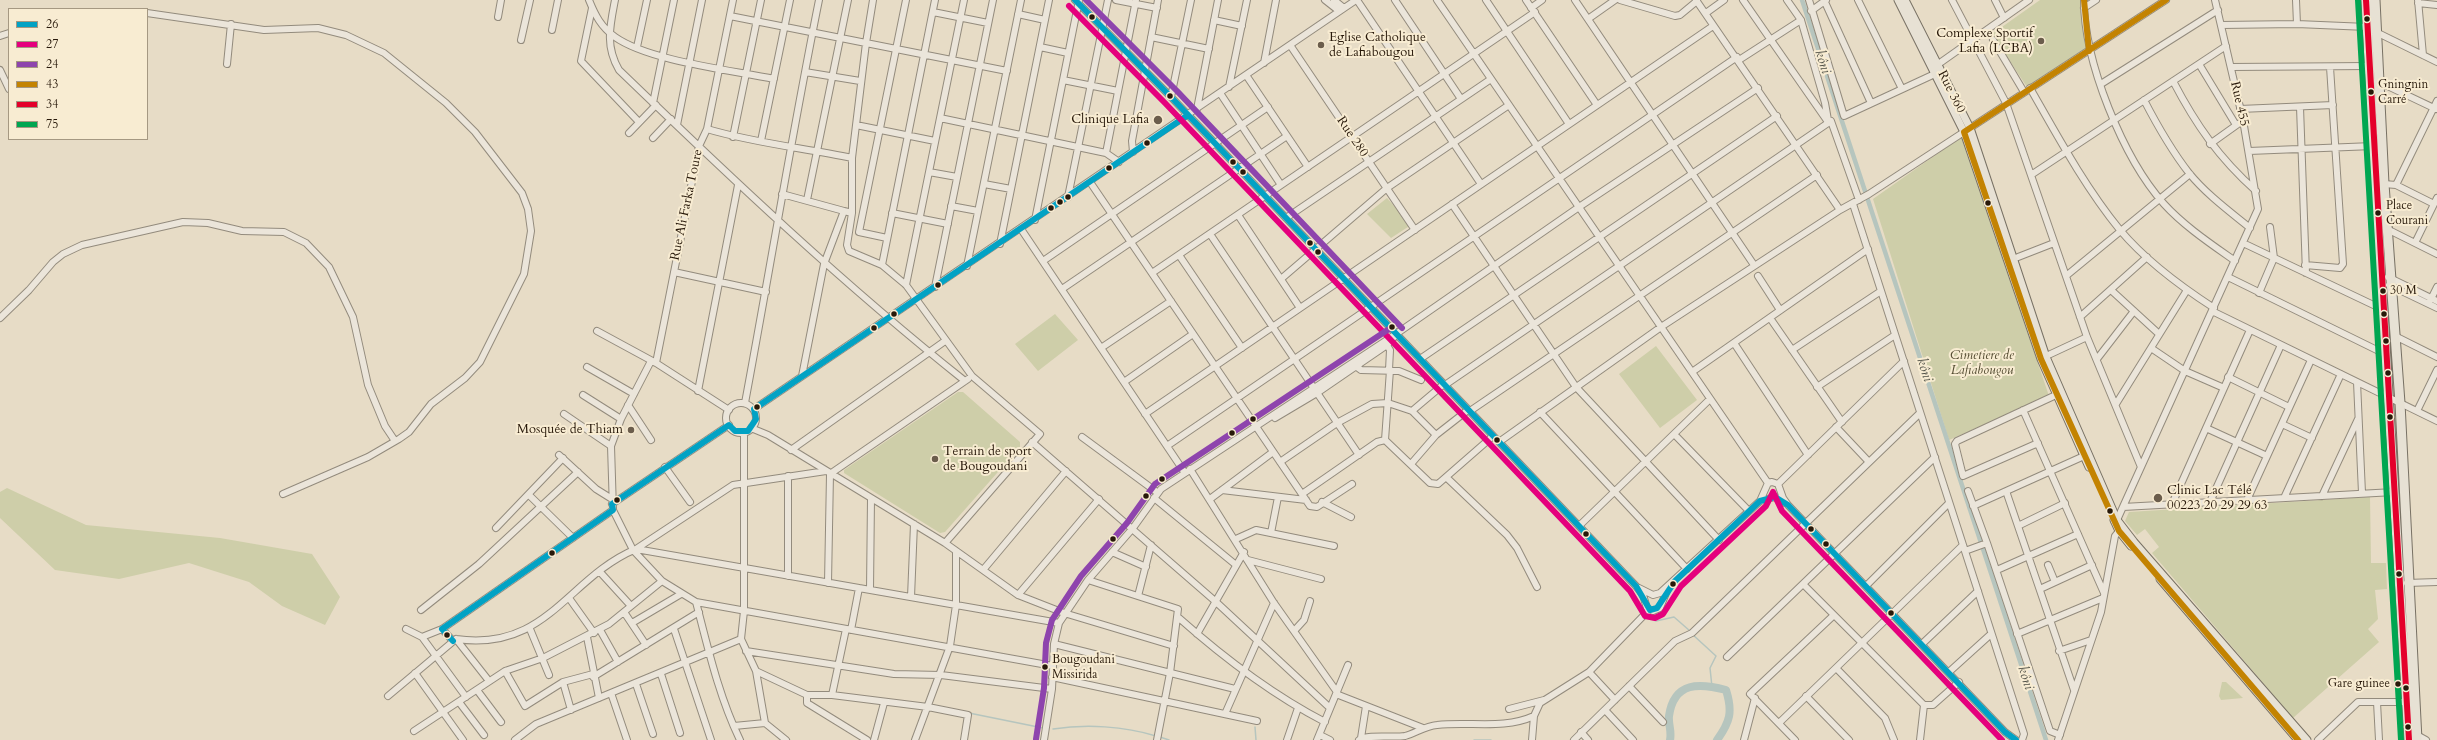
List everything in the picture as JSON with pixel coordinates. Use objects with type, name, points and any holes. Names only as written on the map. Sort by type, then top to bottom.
[{"type":"highway","points":[[2366,0],[2369,66],[2374,81],[2388,229],[2400,403],[2409,583],[2411,702]]},
{"type":"highway","points":[[2375,0],[2376,32],[2373,146],[2390,398],[2399,583],[2414,738]]},
{"type":"main road","name":"Rue 360","points":[[1898,0],[1937,70]]},
{"type":"main road","name":"Rue 360","points":[[1905,0],[1937,70],[1967,130],[2013,258],[2043,358],[2116,520],[2119,531],[2298,740]]},
{"type":"main road","name":"Rue 360","points":[[1967,130],[2056,395],[2116,520],[2307,740]]},
{"type":"street","points":[[498,17],[501,0]]},
{"type":"street","points":[[521,40],[530,0]]},
{"type":"street","points":[[552,30],[558,0]]},
{"type":"street","points":[[589,0],[596,18],[609,32],[621,41],[662,57],[774,79]]},
{"type":"street","points":[[615,0],[609,32],[609,49],[619,70],[738,185],[824,264],[887,319],[965,381]]},
{"type":"street","points":[[637,47],[647,0]]},
{"type":"street","points":[[629,133],[655,104],[662,57],[674,0]]},
{"type":"street","points":[[677,125],[702,0]]},
{"type":"street","name":"Rue Ali Farka Toure","points":[[611,446],[628,405],[653,362],[674,272],[699,146],[707,129],[733,0]]},
{"type":"street","points":[[733,137],[761,0]]},
{"type":"street","points":[[761,141],[790,0]]},
{"type":"street","points":[[745,403],[779,222],[790,145],[819,0]]},
{"type":"street","points":[[807,200],[848,0]]},
{"type":"street","points":[[873,0],[860,81],[852,158],[852,213],[847,245],[849,251],[882,265],[906,285],[945,341],[972,376],[1040,434],[945,544]]},
{"type":"street","points":[[887,238],[859,232],[906,0]]},
{"type":"street","points":[[882,265],[935,0]]},
{"type":"street","points":[[906,285],[964,0]]},
{"type":"street","points":[[935,287],[993,0]]},
{"type":"street","points":[[967,266],[1021,0]]},
{"type":"street","points":[[1000,244],[1049,0]]},
{"type":"street","points":[[1068,197],[1108,0]]},
{"type":"street","points":[[1116,0],[1136,2],[1157,8]]},
{"type":"street","points":[[1133,152],[1132,141],[1158,0]]},
{"type":"street","points":[[1172,97],[1191,0]]},
{"type":"street","points":[[1197,109],[1218,0]]},
{"type":"street","points":[[1229,87],[1247,0]]},
{"type":"street","points":[[1264,63],[1276,0]]},
{"type":"street","points":[[1325,0],[1342,10]]},
{"type":"street","points":[[1334,0],[1342,10]]},
{"type":"street","points":[[754,410],[1357,0],[1481,184]]},
{"type":"street","points":[[1395,0],[1461,99]]},
{"type":"street","points":[[1437,0],[1661,326],[1767,484],[1765,491],[1772,497],[1788,505]]},
{"type":"street","points":[[1486,0],[1569,124]]},
{"type":"street","points":[[1526,0],[1597,105]]},
{"type":"street","points":[[1152,273],[1507,31],[1533,10],[1542,0]]},
{"type":"street","points":[[1575,0],[1754,265]]},
{"type":"street","points":[[1588,19],[1615,0]]},
{"type":"street","points":[[1620,0],[1675,16],[1680,15],[1697,0],[1713,26],[1738,59],[1840,210]]},
{"type":"street","points":[[1706,13],[1724,0]]},
{"type":"street","points":[[1742,0],[1828,122]]},
{"type":"street","points":[[1787,0],[1801,20],[1825,103],[1828,122]]},
{"type":"street","points":[[1809,0],[1811,11],[1844,116],[1902,89],[1937,70],[1972,40],[2029,0]]},
{"type":"street","points":[[1811,11],[1825,0],[1871,103]]},
{"type":"street","points":[[1858,0],[1902,89]]},
{"type":"street","points":[[1952,0],[2006,103],[2080,317],[2141,468]]},
{"type":"street","points":[[1995,0],[2004,18]]},
{"type":"street","points":[[2084,0],[2089,51],[2114,120],[2128,149],[2160,198],[2183,222],[2235,261]]},
{"type":"street","points":[[2084,8],[2096,0]]},
{"type":"street","points":[[1498,442],[1661,326],[1840,210],[1861,199],[2166,0]]},
{"type":"street","name":"Rue 455","points":[[2215,0],[2243,120],[2256,191],[2258,209],[2250,228]]},
{"type":"street","points":[[2296,0],[2297,24]]},
{"type":"street","points":[[1078,1],[1172,97],[1238,169],[1636,586],[1647,607],[1658,610],[1668,588]]},
{"type":"street","points":[[1035,220],[1078,1]]},
{"type":"street","points":[[1106,153],[1136,2]]},
{"type":"street","points":[[2423,55],[2418,2],[2437,5]]},
{"type":"street","points":[[592,8],[581,61],[639,122]]},
{"type":"street","points":[[2101,84],[2218,10]]},
{"type":"street","points":[[933,12],[988,23]]},
{"type":"street","points":[[148,13],[264,30],[318,28],[346,36],[384,53],[446,103],[475,132],[524,199],[528,209],[531,231],[524,274],[480,362],[465,378],[431,404],[409,432],[368,457],[283,494]]},
{"type":"street","points":[[1018,14],[1045,20]]},
{"type":"street","points":[[730,16],[1007,71]]},
{"type":"street","points":[[1214,20],[1242,26]]},
{"type":"street","points":[[1167,446],[1559,178],[1738,59],[1801,20]]},
{"type":"street","points":[[227,64],[231,24]]},
{"type":"street","points":[[2221,25],[2297,24],[2367,27]]},
{"type":"street","points":[[1145,414],[1713,26]]},
{"type":"street","points":[[2376,32],[2437,62]]},
{"type":"street","points":[[1151,37],[1209,49]]},
{"type":"street","points":[[1993,40],[2024,92]]},
{"type":"street","name":"Rue 280","points":[[1290,45],[1415,230]]},
{"type":"street","points":[[2031,175],[2226,46]]},
{"type":"street","points":[[1040,47],[1068,53]]},
{"type":"street","points":[[2199,64],[2236,125]]},
{"type":"street","points":[[2305,264],[2340,268],[2343,264],[2330,66]]},
{"type":"street","points":[[2231,67],[2369,66]]},
{"type":"street","points":[[0,70],[8,87]]},
{"type":"street","points":[[805,72],[860,81]]},
{"type":"street","points":[[1246,75],[1308,167]]},
{"type":"street","points":[[1286,218],[1491,79]]},
{"type":"street","points":[[1063,80],[1118,91]]},
{"type":"street","points":[[2173,81],[2194,122],[2210,144],[2256,191]]},
{"type":"street","points":[[2374,81],[2435,109]]},
{"type":"street","points":[[1044,740],[1052,689],[1054,644],[1059,623],[1064,613],[1088,580],[1133,528],[1156,496],[1184,473],[1257,426],[1263,425],[1353,365],[1579,207],[1758,88]]},
{"type":"street","points":[[2030,88],[2066,151],[2121,230],[2147,257],[2187,290],[2213,310],[2250,330],[2437,421]]},
{"type":"street","points":[[1220,93],[1281,185]]},
{"type":"street","points":[[2116,520],[2250,228],[2220,203],[2190,174],[2165,140],[2144,100]]},
{"type":"street","points":[[2396,185],[2435,109],[2437,101]]},
{"type":"street","points":[[1281,279],[1387,188],[1509,105]]},
{"type":"street","points":[[2240,109],[2333,105]]},
{"type":"street","points":[[2300,107],[2306,273]]},
{"type":"street","points":[[1043,261],[1268,108]]},
{"type":"street","points":[[1420,359],[1777,116]]},
{"type":"street","points":[[940,118],[1106,153],[1119,162]]},
{"type":"street","points":[[653,138],[671,119]]},
{"type":"street","points":[[1412,411],[1444,385],[1831,120],[1861,199],[1868,249],[2024,734],[2022,740]]},
{"type":"street","points":[[2210,144],[2243,120]]},
{"type":"street","points":[[856,125],[936,141]]},
{"type":"street","points":[[707,129],[733,137],[790,145],[852,158]]},
{"type":"street","points":[[1062,290],[1287,136]]},
{"type":"street","points":[[2249,151],[2373,146]]},
{"type":"street","points":[[929,172],[957,177]]},
{"type":"street","points":[[2066,276],[2190,174]]},
{"type":"street","points":[[1411,464],[1436,436],[1469,410],[1817,175]]},
{"type":"street","points":[[1090,182],[1306,500],[1313,508],[1352,484]]},
{"type":"street","points":[[984,184],[1011,189]]},
{"type":"street","points":[[2384,184],[2396,185],[2434,204]]},
{"type":"street","points":[[698,391],[738,185]]},
{"type":"street","points":[[782,194],[852,213]]},
{"type":"street","points":[[2415,243],[2437,198]]},
{"type":"street","points":[[1452,204],[1576,387],[1719,540]]},
{"type":"street","points":[[951,206],[978,211]]},
{"type":"street","points":[[802,376],[824,264],[844,211]]},
{"type":"street","points":[[892,213],[948,224]]},
{"type":"street","points":[[1238,215],[1300,308]]},
{"type":"street","points":[[0,318],[29,290],[53,262],[63,254],[82,244],[183,222],[208,223],[242,231],[284,232],[306,243],[330,267],[353,316],[368,385],[385,426],[395,441]]},
{"type":"street","points":[[2259,292],[2274,258],[2270,227]]},
{"type":"street","points":[[1021,229],[1184,473]]},
{"type":"street","points":[[2388,229],[2437,254]]},
{"type":"street","points":[[1210,234],[1359,455]]},
{"type":"street","points":[[2013,258],[2054,243]]},
{"type":"street","points":[[2244,243],[2384,310]]},
{"type":"street","points":[[1692,372],[1868,249]]},
{"type":"street","points":[[1179,255],[1242,348]]},
{"type":"street","points":[[2080,317],[2147,257]]},
{"type":"street","points":[[674,272],[766,292]]},
{"type":"street","points":[[1758,276],[1780,310]]},
{"type":"street","points":[[2228,277],[2387,355]]},
{"type":"street","points":[[2381,278],[2432,301],[2437,308]]},
{"type":"street","points":[[2432,301],[2437,287]]},
{"type":"street","points":[[2111,290],[2159,334]]},
{"type":"street","points":[[2116,404],[2187,290]]},
{"type":"street","points":[[1792,350],[1881,291]]},
{"type":"street","points":[[1101,348],[1171,301]]},
{"type":"street","points":[[2097,359],[2134,311]]},
{"type":"street","points":[[1770,318],[1842,422]]},
{"type":"street","points":[[2172,504],[2250,330]]},
{"type":"street","points":[[597,331],[653,362],[729,410]]},
{"type":"street","points":[[1124,382],[1194,334]]},
{"type":"street","points":[[1817,387],[1895,335]]},
{"type":"street","points":[[2395,336],[2437,357]]},
{"type":"street","points":[[2043,358],[2088,337]]},
{"type":"street","points":[[791,450],[945,341]]},
{"type":"street","points":[[1385,343],[1390,350],[1385,440]]},
{"type":"street","points":[[1734,343],[1808,455]]},
{"type":"street","points":[[2210,502],[2281,345]]},
{"type":"street","points":[[2151,348],[2185,370],[2224,388]]},
{"type":"street","points":[[2247,500],[2311,360]]},
{"type":"street","points":[[1778,484],[1904,361]]},
{"type":"street","points":[[1353,365],[1360,370],[1390,370],[1407,373],[1421,380]]},
{"type":"street","points":[[587,367],[634,394]]},
{"type":"street","points":[[2417,411],[2437,370]]},
{"type":"street","points":[[2284,498],[2341,374]]},
{"type":"street","points":[[388,696],[455,640],[492,642],[530,629],[618,557],[635,550],[733,485],[788,476],[828,472],[972,376]]},
{"type":"street","points":[[2228,377],[2289,407]]},
{"type":"street","points":[[2357,382],[2362,493]]},
{"type":"street","points":[[2038,443],[1963,476],[1956,442],[2056,395]]},
{"type":"street","points":[[583,396],[621,419]]},
{"type":"street","points":[[1579,526],[1710,399]]},
{"type":"street","points":[[745,403],[754,410],[756,419],[752,428],[744,432],[735,431],[729,425],[727,415],[729,410],[736,404],[745,403]]},
{"type":"street","points":[[1280,462],[1363,407],[1388,403],[1412,411],[1436,436]]},
{"type":"street","points":[[628,405],[651,440]]},
{"type":"street","points":[[2023,410],[2104,595]]},
{"type":"street","points":[[1540,412],[1616,491],[1688,570]]},
{"type":"street","points":[[1574,740],[1675,641],[1692,633],[1920,412]]},
{"type":"street","points":[[564,414],[611,446],[613,504]]},
{"type":"street","points":[[2322,496],[2358,419]]},
{"type":"street","points":[[2282,424],[2312,438]]},
{"type":"street","points":[[422,637],[442,629],[573,538],[613,504],[729,425]]},
{"type":"street","points":[[1836,427],[1869,462]]},
{"type":"street","points":[[752,428],[914,524],[956,551],[1018,595],[1064,613],[1174,646]]},
{"type":"street","points":[[2206,428],[2267,456]]},
{"type":"street","points":[[744,432],[742,483],[744,611],[741,639],[756,671],[765,723],[786,740]]},
{"type":"street","points":[[1674,434],[1749,511]]},
{"type":"street","points":[[1385,440],[1433,484],[1438,484],[1493,436]]},
{"type":"street","points":[[1082,437],[1156,496],[1236,565]]},
{"type":"street","points":[[1302,494],[1376,442],[1385,440]]},
{"type":"street","points":[[1032,442],[1133,528],[1215,601],[1330,708]]},
{"type":"street","points":[[1210,499],[1273,452]]},
{"type":"street","points":[[496,528],[529,495],[561,456],[613,504],[635,550],[662,581],[696,602],[950,646],[1053,666]]},
{"type":"street","points":[[1973,506],[2084,456]]},
{"type":"street","points":[[1727,657],[1934,457]]},
{"type":"street","points":[[666,467],[690,502]]},
{"type":"street","points":[[1190,469],[1236,539],[1274,603],[1337,693],[1423,728]]},
{"type":"street","points":[[983,570],[1066,471]]},
{"type":"street","points":[[421,610],[479,564],[578,472]]},
{"type":"street","points":[[828,472],[828,583]]},
{"type":"street","points":[[788,476],[788,576]]},
{"type":"street","points":[[1446,477],[1507,535],[1537,587]]},
{"type":"street","points":[[1760,501],[1767,484],[1772,482],[1778,484]]},
{"type":"street","points":[[1778,484],[1780,492],[1788,505],[1959,682],[2005,732],[2016,740]]},
{"type":"street","points":[[1222,490],[1306,500]]},
{"type":"street","points":[[1968,491],[2050,731],[2059,737],[2091,640],[2104,595],[2115,536],[2119,531]]},
{"type":"street","points":[[2006,491],[2040,589],[2059,651],[2074,690]]},
{"type":"street","points":[[1532,740],[1534,716],[1540,703],[1589,672],[1647,607],[1648,597],[1668,588],[1760,501],[1772,497],[1780,492]]},
{"type":"street","points":[[2123,507],[2394,492]]},
{"type":"street","points":[[529,495],[573,538]]},
{"type":"street","points":[[1271,533],[1278,497]]},
{"type":"street","points":[[870,590],[871,498]]},
{"type":"street","points":[[1018,595],[1099,499]]},
{"type":"street","points":[[1322,502],[1351,517]]},
{"type":"street","points":[[1866,586],[1949,503]]},
{"type":"street","points":[[2018,526],[2065,503]]},
{"type":"street","points":[[911,597],[914,524]]},
{"type":"street","points":[[1236,539],[1256,530],[1334,546]]},
{"type":"street","points":[[1996,570],[2078,534]]},
{"type":"street","points":[[1779,723],[1892,613],[1964,548],[1986,543]]},
{"type":"street","points":[[1138,596],[1151,545]]},
{"type":"street","points":[[635,550],[1059,623]]},
{"type":"street","points":[[915,740],[941,675],[950,646],[956,605],[956,551]]},
{"type":"street","points":[[1112,552],[1146,567]]},
{"type":"street","points":[[1197,634],[1244,552]]},
{"type":"street","points":[[1248,560],[1320,579]]},
{"type":"street","points":[[2048,565],[2054,582]]},
{"type":"street","points":[[2040,589],[2092,565]]},
{"type":"street","points":[[600,572],[631,606]]},
{"type":"street","points":[[1088,580],[1178,609],[1170,673],[1157,740]]},
{"type":"street","points":[[414,731],[444,713],[505,671],[543,658],[597,631],[624,612],[662,581]]},
{"type":"street","points":[[2399,583],[2437,582]]},
{"type":"street","points":[[1803,584],[1861,644],[1924,705],[1933,705],[1959,682]]},
{"type":"street","points":[[1636,586],[1658,597],[1661,603]]},
{"type":"street","points":[[832,695],[859,588]]},
{"type":"street","points":[[1922,644],[1978,591]]},
{"type":"street","points":[[632,623],[681,594]]},
{"type":"street","points":[[2017,634],[2104,595]]},
{"type":"street","points":[[569,598],[597,631],[618,662]]},
{"type":"street","points":[[1294,631],[1304,620],[1310,601]]},
{"type":"street","points":[[696,602],[709,652],[740,740]]},
{"type":"street","points":[[1225,714],[1274,603]]},
{"type":"street","points":[[624,612],[646,645]]},
{"type":"street","points":[[505,671],[525,706],[563,682],[593,675],[618,662],[674,630],[699,612]]},
{"type":"street","points":[[1795,740],[1750,694],[1834,615]]},
{"type":"street","points":[[1178,618],[1243,672],[1298,708],[1325,722]]},
{"type":"street","points":[[406,629],[422,637],[466,697]]},
{"type":"street","points":[[442,629],[455,640],[489,681]]},
{"type":"street","points":[[530,629],[549,675]]},
{"type":"street","points":[[674,630],[711,740]]},
{"type":"street","points":[[1949,672],[1991,634]]},
{"type":"street","points":[[587,637],[593,675],[599,698]]},
{"type":"street","points":[[515,740],[536,724],[661,674],[741,639]]},
{"type":"street","points":[[2059,651],[2091,640]]},
{"type":"street","points":[[1054,644],[1235,689]]},
{"type":"street","points":[[746,651],[838,667],[894,674],[941,675],[1052,689]]},
{"type":"street","points":[[1330,740],[1318,738],[1348,665]]},
{"type":"street","points":[[1836,668],[1885,718],[1894,740]]},
{"type":"street","points":[[756,671],[807,695],[832,695],[884,703],[928,707],[968,715],[964,740]]},
{"type":"street","points":[[1589,672],[1615,700]]},
{"type":"street","points":[[415,673],[464,740]]},
{"type":"street","points":[[661,674],[680,733]]},
{"type":"street","points":[[1052,677],[1257,721]]},
{"type":"street","points":[[563,682],[572,710]]},
{"type":"street","points":[[636,684],[654,734]]},
{"type":"street","points":[[1629,686],[1663,722]]},
{"type":"street","points":[[477,690],[501,722]]},
{"type":"street","points":[[611,693],[627,740]]},
{"type":"street","points":[[807,695],[807,703],[867,740]]},
{"type":"street","points":[[1806,696],[1849,740]]},
{"type":"street","points":[[1744,740],[1755,698]]},
{"type":"street","points":[[1510,709],[1544,700]]},
{"type":"street","points":[[459,702],[484,735]]},
{"type":"street","points":[[2322,739],[2358,702],[2411,702]]},
{"type":"street","points":[[2377,702],[2379,740]]},
{"type":"street","points":[[874,740],[884,703]]},
{"type":"street","points":[[1920,740],[1924,705]]},
{"type":"street","points":[[1366,706],[1360,739],[1405,736],[1423,728],[1437,725],[1475,726],[1506,724],[1522,721],[1534,716]]},
{"type":"street","points":[[1287,740],[1298,708]]},
{"type":"street","points":[[1605,710],[1633,740]]},
{"type":"street","points":[[734,726],[765,723]]},
{"type":"street","points":[[1581,732],[1588,740]]},
{"type":"street","points":[[2414,738],[2426,740]]},
{"type":"green space","name":"Complexe Sportif Lafia (LCBA)","points":[[2040,0],[2082,0],[2086,48],[2027,87],[1992,34]]},
{"type":"green space","name":"Cimetiere de Lafiabougou","points":[[1961,137],[2049,396],[1949,440],[1873,199]]},
{"type":"green space","points":[[1387,198],[1411,225],[1391,238],[1367,214]]},
{"type":"green space","points":[[1055,314],[1078,340],[1038,371],[1015,344]]},
{"type":"green space","points":[[1656,346],[1697,400],[1660,428],[1619,374]]},
{"type":"green space","name":"Terrain de sport de Bougoudani","points":[[958,392],[963,392],[1020,442],[1020,447],[945,532],[940,533],[844,473],[844,470]]},
{"type":"green space","points":[[7,488],[86,525],[220,538],[312,554],[340,597],[325,625],[282,606],[249,582],[189,563],[119,579],[55,570],[0,518],[0,492]]},
{"type":"green space","points":[[2370,497],[2371,563],[2386,563],[2387,589],[2375,590],[2378,619],[2368,629],[2379,642],[2293,718],[2152,553],[2159,547],[2145,529],[2137,535],[2125,521],[2129,512]]},
{"type":"green space","points":[[2222,682],[2226,682],[2243,698],[2221,700],[2219,696]]},
{"type":"waterway","name":"kôni","points":[[1802,0],[2046,740]]},
{"type":"waterway","points":[[1398,346],[1437,387]]},
{"type":"waterway","points":[[1440,390],[1461,412]]},
{"type":"waterway","points":[[1465,416],[1479,430]]},
{"type":"waterway","points":[[1480,432],[1487,439]]},
{"type":"waterway","points":[[1490,442],[1572,529]]},
{"type":"waterway","points":[[1575,531],[1599,556]]},
{"type":"waterway","points":[[1601,559],[1614,573]]},
{"type":"waterway","points":[[1623,583],[1642,613]]},
{"type":"waterway","points":[[1645,616],[1656,621],[1674,617],[1690,631]]},
{"type":"waterway","points":[[1692,634],[1716,656],[1710,668],[1712,687]]},
{"type":"waterway","points":[[1670,740],[1671,734],[1669,716],[1676,696],[1690,687],[1698,686],[1707,686],[1726,690],[1730,711],[1725,728],[1717,740]]},
{"type":"waterway","points":[[969,713],[1043,728]]},
{"type":"waterway","points":[[1053,729],[1092,726],[1131,730],[1156,736]]},
{"type":"waterway","points":[[1255,727],[1256,740]]},
{"type":"waterway","points":[[1160,737],[1169,740]]},
{"type":"waterway","points":[[1474,740],[1491,740]]},
{"type":"transit line","name":"26","points":[[1075,0],[1171,97],[1636,586],[1650,610],[1657,608],[1675,581],[1760,501],[1775,497],[1788,505],[2005,732],[2016,740]]},
{"type":"transit line","name":"24","points":[[1086,0],[1177,91],[1402,328]]},
{"type":"transit line","name":"43","points":[[2084,0],[2089,51]]},
{"type":"transit line","name":"43","points":[[2166,0],[1964,132],[2041,359],[2119,531],[2298,740]]},
{"type":"transit line","name":"75","points":[[2358,0],[2401,740]]},
{"type":"transit line","name":"34","points":[[2366,0],[2409,740]]},
{"type":"transit line","name":"27","points":[[1069,6],[1165,103],[1630,591],[1645,616],[1655,618],[1663,614],[1681,586],[1766,506],[1773,492],[1782,511],[2002,740]]},
{"type":"transit line","name":"26","points":[[453,641],[442,629],[613,510],[612,504],[729,425],[735,431],[748,431],[756,419],[754,409],[1188,115]]},
{"type":"transit line","name":"24","points":[[1036,739],[1044,688],[1046,643],[1052,620],[1081,576],[1127,523],[1155,484],[1392,327]]},
{"type":"place","name":"Complexe Sportif Lafia (LCBA)","points":[[2041,41]]},
{"type":"place","name":"Eglise Catholique de Lafiabougou","points":[[1321,45]]},
{"type":"place","name":"Gningnin Carré","points":[[2371,92]]},
{"type":"place","name":"Clinique Lafia","points":[[1158,120]]},
{"type":"place","name":"Place Courani","points":[[2378,213]]},
{"type":"place","name":"30 M","points":[[2383,291]]},
{"type":"place","name":"Mosquée de Thiam","points":[[631,430]]},
{"type":"place","name":"Terrain de sport de Bougoudani","points":[[935,459]]},
{"type":"place","name":"Clinic Lac Télé 00223 20 29 29 63","points":[[2158,498]]},
{"type":"place","name":"Bougoudani Missirida","points":[[1045,667]]},
{"type":"place","name":"Gare guinee","points":[[2398,684]]}]
